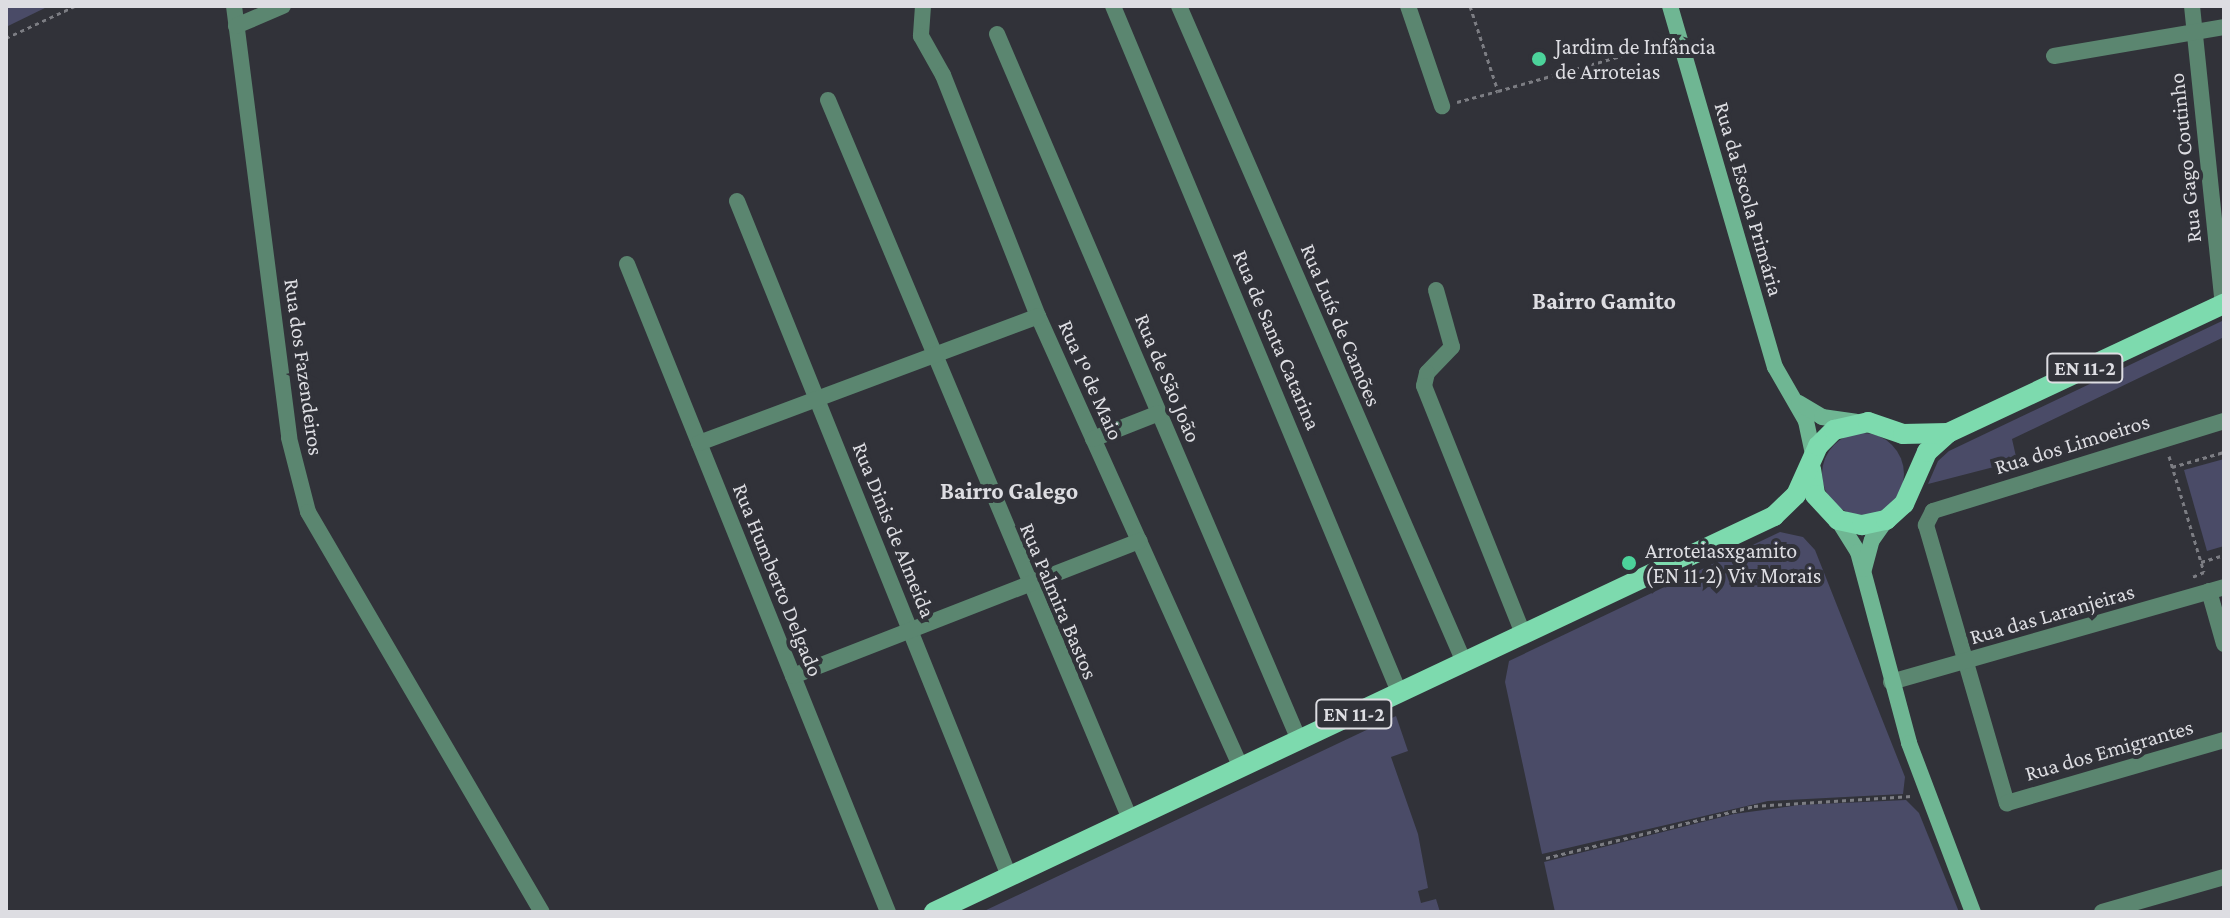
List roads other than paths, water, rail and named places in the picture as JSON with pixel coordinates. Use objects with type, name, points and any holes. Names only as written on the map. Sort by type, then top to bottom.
[{"type":"main road","name":"EN 11-2","points":[[1774,516],[1833,516],[1862,525],[1886,520],[1904,504],[1927,452],[1948,433],[2223,304]]},
{"type":"main road","name":"EN 11-2","points":[[934,912],[1774,516],[1796,495],[1812,460],[1834,430],[1856,422],[1916,436],[1948,433]]},
{"type":"main road","points":[[1891,430],[1912,458],[1914,482]]},
{"type":"main road","points":[[1812,460],[1815,495],[1833,516]]},
{"type":"street","name":"Rua dos Fazendeiros","points":[[234,6],[289,438],[308,512],[542,912]]},
{"type":"street","points":[[236,26],[283,6]]},
{"type":"street","name":"Rua 1º de Maio","points":[[923,6],[921,36],[943,75],[1038,316],[1241,767]]},
{"type":"street","name":"Rua Luís de Camões","points":[[1179,6],[1464,662]]},
{"type":"street","points":[[1408,6],[1442,106]]},
{"type":"street","name":"Rua da Escola Primária","points":[[1670,6],[1775,367],[1810,432],[1812,460]]},
{"type":"street","name":"Rua Gago Coutinho","points":[[2192,6],[2223,304]]},
{"type":"street","name":"Rua de Santa Catarina","points":[[1116,10],[1399,692]]},
{"type":"street","points":[[2054,56],[2224,27]]},
{"type":"street","name":"Rua de São João","points":[[997,34],[1299,740]]},
{"type":"street","name":"Rua Palmira Bastos","points":[[828,100],[1027,585],[1130,819]]},
{"type":"street","name":"Rua Dinis de Almeida","points":[[737,201],[1009,876]]},
{"type":"street","name":"Rua Humberto Delgado","points":[[627,264],[888,912]]},
{"type":"street","points":[[1436,290],[1452,347],[1427,373],[1424,386],[1523,634]]},
{"type":"street","points":[[699,443],[1038,316]]},
{"type":"street","points":[[1795,400],[1822,417],[1856,422]]},
{"type":"street","points":[[1093,439],[1159,413]]},
{"type":"street","name":"Rua dos Limoeiros","points":[[1966,662],[1926,525],[1933,511],[2224,421]]},
{"type":"street","points":[[1833,516],[1854,542],[1891,682],[1927,791],[1973,912]]},
{"type":"street","points":[[1862,575],[1872,540],[1886,520]]},
{"type":"street","points":[[793,676],[1140,541]]},
{"type":"street","points":[[2210,591],[2224,644]]},
{"type":"street","name":"Rua das Laranjeiras","points":[[1891,682],[2210,591]]},
{"type":"street","name":"Rua dos Emigrantes","points":[[1966,662],[2007,803],[2224,740]]},
{"type":"street","points":[[2102,912],[2224,877]]},
{"type":"place","name":"Jardim de Infância de Arroteias","points":[[1539,59]]},
{"type":"place","name":"Arroteiasxgamito (EN 11-2) Viv Morais","points":[[1629,563]]},
{"type":"district","name":"Bairro Gamito","points":[[1604,301]]},
{"type":"district","name":"Bairro Galego","points":[[1009,491]]}]
